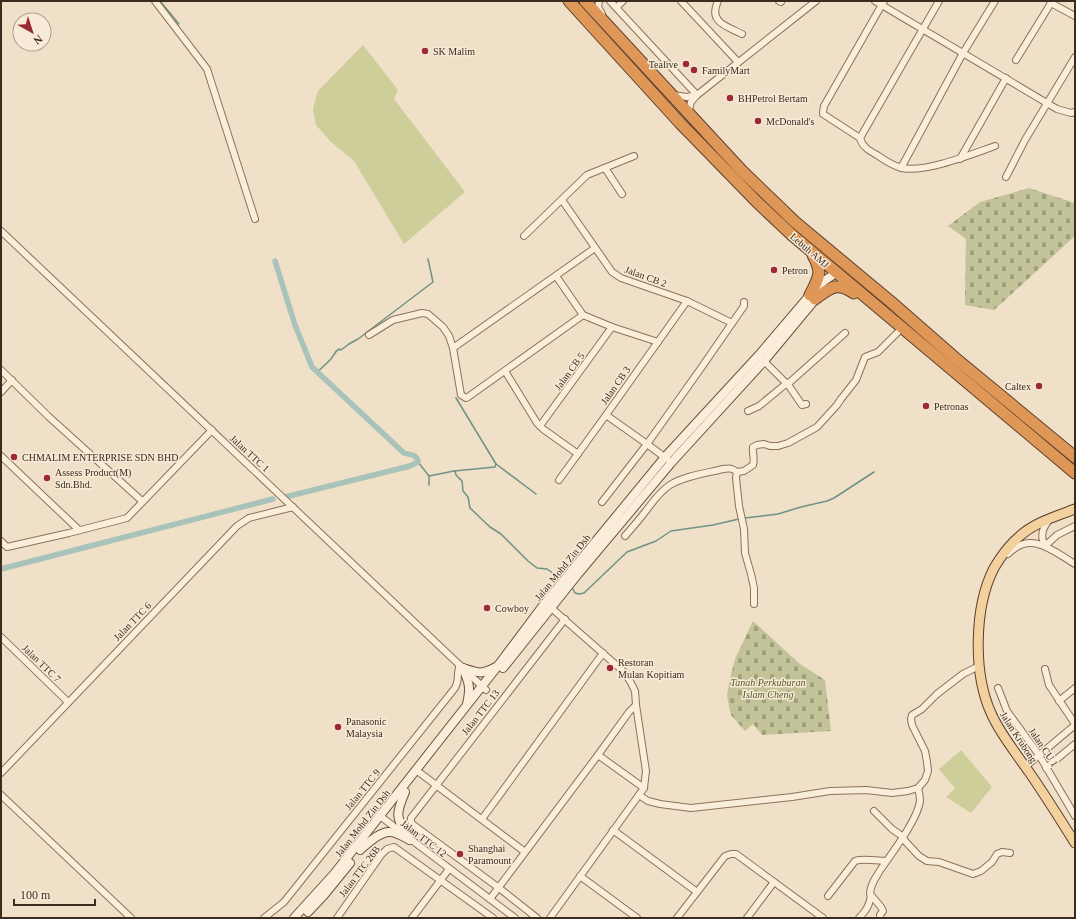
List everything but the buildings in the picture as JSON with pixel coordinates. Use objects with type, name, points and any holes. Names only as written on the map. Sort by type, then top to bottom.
[{"type":"highway","name":"Lebuh AMJ","points":[[569,1],[690,134],[792,235],[1075,473]]},
{"type":"highway","name":"Lebuh AMJ","points":[[585,1],[742,171],[795,222],[955,358],[1075,457]]},
{"type":"highway","points":[[772,200],[774,208],[830,257],[835,264],[836,273],[848,273],[867,287],[878,292]]},
{"type":"highway","points":[[812,252],[819,267],[820,273],[813,297]]},
{"type":"highway","points":[[813,297],[832,288],[843,287],[870,305],[877,307]]},
{"type":"main road","name":"Jalan Mohd Zin Dsh","points":[[294,918],[334,874],[381,818],[466,707],[484,688],[497,667],[548,605],[578,574],[668,460],[836,273]]},
{"type":"main road","name":"Jalan Krubong","points":[[1075,509],[1051,518],[1029,529],[1016,539],[1004,553],[992,572],[981,612],[979,632],[979,666],[983,689],[992,714],[1075,843]]},
{"type":"main road","name":"Jalan Mohd Zin Dsh","points":[[301,918],[324,895],[360,850],[381,818],[420,773],[548,605]]},
{"type":"main road","points":[[461,666],[480,673],[497,667]]},
{"type":"main road","points":[[461,666],[470,688],[466,707]]},
{"type":"main road","points":[[405,792],[399,805],[398,816],[399,821],[410,840]]},
{"type":"main road","points":[[360,850],[373,839],[390,831],[410,840]]},
{"type":"street","points":[[155,1],[207,69],[254,219]]},
{"type":"street","points":[[600,1],[598,7],[603,21]]},
{"type":"street","points":[[610,1],[697,95]]},
{"type":"street","points":[[617,8],[623,1]]},
{"type":"street","points":[[681,1],[738,62]]},
{"type":"street","points":[[718,1],[714,13],[716,18],[719,22],[742,34]]},
{"type":"street","points":[[688,113],[692,100],[697,95],[816,1]]},
{"type":"street","points":[[874,1],[883,3],[922,29],[1047,103],[1063,111],[1071,113],[1075,112]]},
{"type":"street","points":[[860,138],[939,1]]},
{"type":"street","points":[[901,168],[963,53],[995,1]]},
{"type":"street","points":[[1016,60],[1051,2],[1075,16]]},
{"type":"street","points":[[883,3],[824,106],[823,112],[825,116],[860,138],[861,142],[870,151],[901,168],[931,166],[960,159],[994,146]]},
{"type":"street","points":[[1006,177],[1025,140],[1075,57]]},
{"type":"street","points":[[960,159],[1006,78]]},
{"type":"street","points":[[671,95],[690,97],[697,95]]},
{"type":"street","points":[[524,236],[587,175],[634,156]]},
{"type":"street","points":[[605,168],[622,194]]},
{"type":"street","name":"Jalan CB 2","points":[[562,200],[612,272],[616,275],[687,301],[732,323]]},
{"type":"street","name":"Jalan TTC 1","points":[[1,231],[484,688]]},
{"type":"street","points":[[453,348],[596,248]]},
{"type":"street","points":[[556,276],[583,315],[612,327],[658,342]]},
{"type":"street","name":"Jalan CB 3","points":[[559,480],[687,301]]},
{"type":"street","points":[[602,502],[647,444],[695,377],[744,306],[744,302]]},
{"type":"street","points":[[369,335],[393,320],[425,313],[432,317],[443,327],[449,336],[453,348],[461,395],[466,398],[583,315]]},
{"type":"street","name":"Jalan CB 5","points":[[540,426],[612,327]]},
{"type":"street","points":[[625,536],[655,498],[670,485],[679,480],[723,469],[730,468],[737,472],[744,471],[753,465],[755,460],[752,449],[753,447],[764,444],[778,446],[788,443],[817,427],[837,405],[856,380],[865,357],[878,352],[902,328]]},
{"type":"street","points":[[748,410],[759,406],[790,382],[845,333]]},
{"type":"street","points":[[761,358],[787,383],[802,405],[806,404]]},
{"type":"street","points":[[1,370],[142,501]]},
{"type":"street","points":[[505,371],[540,426],[578,454]]},
{"type":"street","points":[[1,392],[12,380]]},
{"type":"street","points":[[606,415],[668,460]]},
{"type":"street","points":[[1,541],[8,547],[127,518],[212,430]]},
{"type":"street","points":[[1,456],[79,530]]},
{"type":"street","points":[[737,472],[736,478],[739,506],[744,529],[745,553],[752,574],[754,604]]},
{"type":"street","name":"Jalan TTC 6","points":[[1,773],[237,526],[249,518],[293,507]]},
{"type":"street","points":[[1046,546],[1042,535],[1045,526],[1051,518]]},
{"type":"street","points":[[1046,546],[1057,535],[1075,526]]},
{"type":"street","points":[[992,572],[999,566],[1008,553],[1018,546],[1034,542],[1046,546],[1075,564]]},
{"type":"street","points":[[548,605],[623,671],[630,681],[634,691],[646,771],[644,788],[550,918]]},
{"type":"street","name":"Jalan TTC 13","points":[[499,888],[412,824],[411,818],[565,619]]},
{"type":"street","name":"Jalan TTC 7","points":[[1,638],[68,702]]},
{"type":"street","points":[[482,819],[603,653]]},
{"type":"street","name":"Jalan TTC 9","points":[[264,918],[284,902],[455,688],[458,683],[458,669],[461,666]]},
{"type":"street","points":[[639,795],[648,801],[660,804],[691,808],[830,791],[866,790],[892,793],[918,788],[925,780],[928,770],[925,751],[912,726],[912,715],[922,709],[937,694],[963,674],[979,666]]},
{"type":"street","points":[[1025,767],[1075,724],[1047,680],[1045,669]]},
{"type":"street","name":"Jalan CU 1","points":[[998,688],[1007,712],[1039,755],[1074,812]]},
{"type":"street","points":[[1059,701],[1075,688]]},
{"type":"street","points":[[490,899],[629,712],[636,705]]},
{"type":"street","points":[[1046,768],[1075,744]]},
{"type":"street","points":[[598,755],[644,788]]},
{"type":"street","points":[[420,773],[525,852]]},
{"type":"street","points":[[859,918],[865,913],[869,905],[871,896],[870,888],[876,877],[911,823],[920,801],[918,788]]},
{"type":"street","points":[[1,795],[130,918]]},
{"type":"street","points":[[874,811],[892,829],[902,836],[905,842],[919,856],[927,861],[939,862],[972,874],[981,871],[992,862],[997,854],[1002,852],[1010,853]]},
{"type":"street","name":"Jalan TTC 12","points":[[381,818],[515,918]]},
{"type":"street","points":[[613,830],[697,892]]},
{"type":"street","name":"Jalan TTC 26B","points":[[337,918],[381,855],[387,849],[394,847],[440,880]]},
{"type":"street","points":[[677,918],[725,856],[731,854],[736,854],[820,917]]},
{"type":"street","points":[[828,896],[855,861],[886,861]]},
{"type":"street","points":[[412,918],[449,869]]},
{"type":"street","points":[[580,876],[637,918]]},
{"type":"street","points":[[440,880],[493,918]]},
{"type":"street","points":[[747,918],[774,882]]},
{"type":"street","points":[[499,888],[537,918]]},
{"type":"street","points":[[871,896],[881,906],[883,911],[880,918]]},
{"type":"green space","points":[[363,45],[398,90],[394,99],[465,192],[404,244],[354,161],[331,142],[316,125],[313,109],[318,91]]},
{"type":"green space","points":[[1029,188],[1075,203],[1075,236],[994,310],[965,305],[966,239],[948,226],[980,202]]},
{"type":"green space","name":"Tanah Perkuburan Islam Cheng","points":[[753,621],[800,664],[825,680],[831,731],[762,735],[753,724],[745,731],[731,715],[727,696],[730,679],[735,659]]},
{"type":"green space","points":[[961,750],[992,787],[971,813],[946,797],[955,788],[939,769]]},
{"type":"waterway","points":[[160,1],[179,24]]},
{"type":"waterway","points":[[317,372],[330,360],[337,350],[341,350],[358,339],[433,282],[428,259]]},
{"type":"waterway","points":[[275,261],[295,325],[312,367],[404,453],[415,456],[418,462],[410,466],[285,497]]},
{"type":"waterway","points":[[418,462],[429,476],[454,471],[495,467],[496,464],[456,398]]},
{"type":"waterway","points":[[496,464],[536,494]]},
{"type":"waterway","points":[[455,471],[456,475],[462,481],[463,491],[468,497],[470,508],[490,527],[501,534],[528,561],[537,568],[547,569],[557,576]]},
{"type":"waterway","points":[[745,518],[778,514],[827,501],[874,472]]},
{"type":"waterway","points":[[429,476],[429,485]]},
{"type":"waterway","points":[[1,569],[273,499]]},
{"type":"waterway","points":[[573,589],[575,593],[584,593],[627,552],[656,541],[671,531],[713,525],[739,519]]},
{"type":"place","name":"SK Malim","points":[[425,51]]},
{"type":"place","name":"Tealive","points":[[686,64]]},
{"type":"place","name":"FamilyMart","points":[[694,70]]},
{"type":"place","name":"BHPetrol Bertam","points":[[730,98]]},
{"type":"place","name":"McDonald's","points":[[758,121]]},
{"type":"place","name":"Petron","points":[[774,270]]},
{"type":"place","name":"Caltex","points":[[1039,386]]},
{"type":"place","name":"Petronas","points":[[926,406]]},
{"type":"place","name":"CHMALIM ENTERPRISE SDN BHD","points":[[14,457]]},
{"type":"place","name":"Assess Product(M) Sdn.Bhd.","points":[[47,478]]},
{"type":"place","name":"Cowboy","points":[[487,608]]},
{"type":"place","name":"Restoran Mulan Kopitiam","points":[[610,668]]},
{"type":"place","name":"Panasonic Malaysia","points":[[338,727]]},
{"type":"place","name":"Shanghai Paramount","points":[[460,854]]}]
